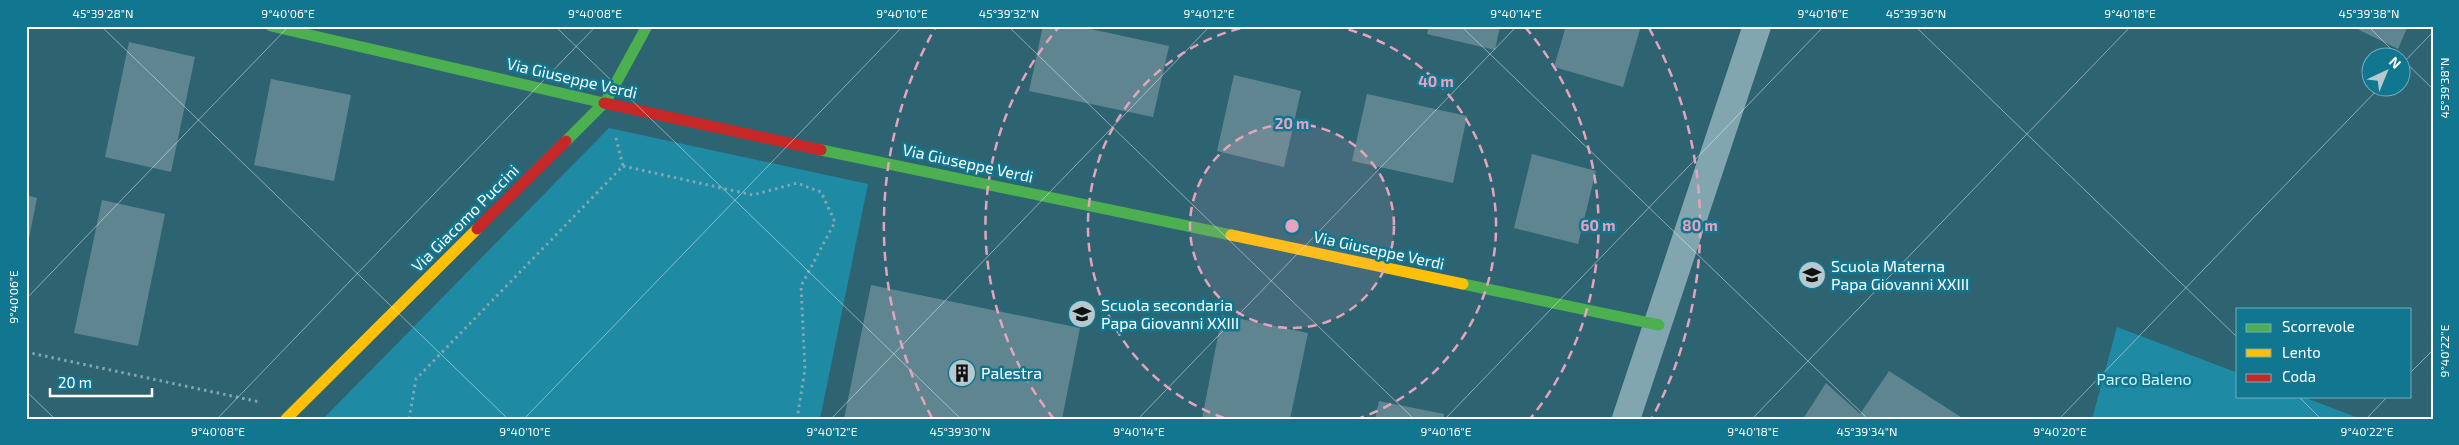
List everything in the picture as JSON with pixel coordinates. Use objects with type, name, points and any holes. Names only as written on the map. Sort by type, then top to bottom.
[{"type":"street","name":"Via Giuseppe Verdi","points":[[271,26],[606,101],[661,116],[1659,325]]},
{"type":"street","name":"Via Giacomo Puccini","points":[[286,419],[606,101],[647,26]]},
{"type":"street","points":[[1626,419],[1758,26]]},
{"type":"path","points":[[606,101],[623,166]]},
{"type":"path","points":[[409,419],[416,378],[623,166]]},
{"type":"path","points":[[623,166],[753,195],[796,183],[821,192],[835,222],[801,286],[805,369],[797,419]]},
{"type":"path","points":[[26,352],[295,409]]},
{"type":"green space","points":[[609,128],[868,184],[820,419],[323,419]]},
{"type":"green space","name":"Parco Baleno","points":[[2117,327],[2236,372],[2236,398],[2306,398],[2361,419],[2092,419]]},
{"type":"building","points":[[1043,26],[1077,26],[1169,46],[1153,117],[1029,91]]},
{"type":"building","points":[[1429,26],[1500,26],[1495,50],[1427,34]]},
{"type":"building","points":[[1566,26],[1641,26],[1623,87],[1554,67]]},
{"type":"building","points":[[2351,26],[2408,26],[2398,48]]},
{"type":"building","points":[[129,42],[195,57],[171,172],[105,157]]},
{"type":"building","points":[[1234,75],[1301,91],[1284,167],[1217,151]]},
{"type":"building","points":[[271,79],[351,95],[334,181],[254,165]]},
{"type":"building","points":[[1367,94],[1467,116],[1453,183],[1352,161]]},
{"type":"building","points":[[1532,154],[1596,171],[1578,244],[1514,228]]},
{"type":"building","points":[[26,195],[37,198],[27,248],[26,248]]},
{"type":"building","points":[[102,200],[165,214],[138,346],[74,333]]},
{"type":"building","name":"Palestra","points":[[871,285],[1080,328],[1062,419],[844,419]]},
{"type":"building","points":[[1222,315],[1308,333],[1290,419],[1202,419]]},
{"type":"building","points":[[1889,371],[1964,419],[1803,419],[1826,383],[1860,414]]},
{"type":"building","points":[[1379,401],[1444,414],[1443,419],[1375,419]]},
{"type":"traffic: fast","points":[[271,26],[604,103]]},
{"type":"traffic: fast","points":[[566,141],[606,101],[647,26]]},
{"type":"traffic: fast","points":[[821,150],[1231,235]]},
{"type":"traffic: fast","points":[[1463,284],[1659,325]]},
{"type":"traffic: slow","points":[[286,419],[477,229]]},
{"type":"traffic: slow","points":[[1231,235],[1463,284]]},
{"type":"traffic: jam","points":[[604,103],[821,150]]},
{"type":"traffic: jam","points":[[477,229],[566,141]]},
{"type":"place","name":"Scuola Materna Papa Giovanni XXIII","points":[[1812,275]]},
{"type":"place","name":"Scuola secondaria Papa Giovanni XXIII","points":[[1082,314]]},
{"type":"place","name":"Palestra","points":[[962,373]]}]
